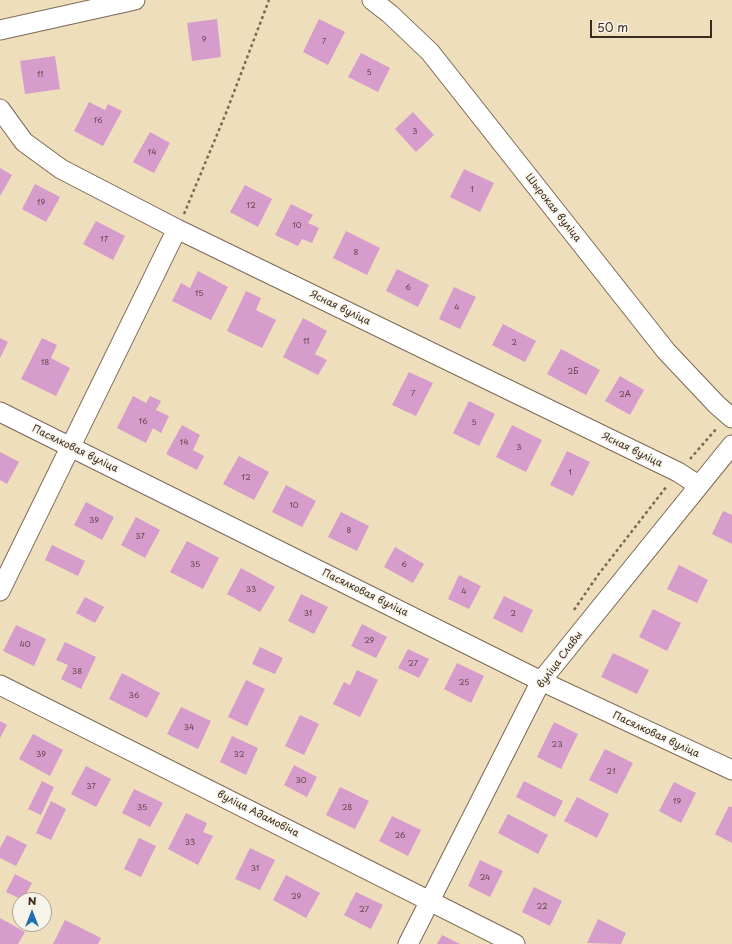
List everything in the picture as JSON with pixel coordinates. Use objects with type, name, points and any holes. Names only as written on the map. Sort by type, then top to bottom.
[{"type":"street","points":[[0,30],[135,0]]},
{"type":"street","name":"Шырокая вуліца","points":[[372,0],[390,14],[430,52],[666,351],[717,405],[732,418]]},
{"type":"street","name":"Ясная вуліца","points":[[0,108],[24,142],[61,169],[177,229],[678,472],[698,485]]},
{"type":"street","points":[[0,591],[177,229]]},
{"type":"street","name":"Пасялковая вуліца","points":[[0,412],[541,681],[732,770]]},
{"type":"street","name":"вуліца Славы","points":[[408,944],[541,681],[698,485],[732,445]]},
{"type":"street","name":"вуліца Адамовіча","points":[[0,685],[514,944]]},
{"type":"path","points":[[177,229],[226,113],[268,0]]},
{"type":"building","points":[[217,19],[221,57],[192,61],[187,23]]},
{"type":"building","points":[[319,19],[345,32],[328,65],[303,52]]},
{"type":"building","points":[[361,53],[390,68],[378,92],[348,77]]},
{"type":"building","points":[[55,56],[60,89],[25,94],[20,61]]},
{"type":"building","points":[[89,102],[105,110],[108,104],[122,111],[103,146],[74,131]]},
{"type":"building","points":[[413,112],[434,135],[416,152],[395,129]]},
{"type":"building","points":[[150,132],[170,143],[154,173],[133,162]]},
{"type":"building","points":[[0,168],[12,175],[0,196]]},
{"type":"building","points":[[464,169],[494,183],[480,212],[450,197]]},
{"type":"building","points":[[35,184],[60,197],[46,222],[22,209]]},
{"type":"building","points":[[245,185],[272,199],[258,227],[230,212]]},
{"type":"building","points":[[291,204],[313,215],[308,223],[319,228],[312,243],[302,239],[298,246],[275,235]]},
{"type":"building","points":[[96,221],[125,236],[113,260],[83,244]]},
{"type":"building","points":[[346,231],[380,248],[367,275],[333,258]]},
{"type":"building","points":[[397,269],[429,285],[418,307],[386,291]]},
{"type":"building","points":[[198,271],[228,287],[211,320],[172,301],[181,283],[190,288]]},
{"type":"building","points":[[454,287],[476,297],[460,329],[439,319]]},
{"type":"building","points":[[246,291],[261,298],[256,310],[276,320],[262,348],[227,331]]},
{"type":"building","points":[[303,318],[327,331],[315,354],[327,360],[318,375],[283,357]]},
{"type":"building","points":[[503,324],[536,341],[525,362],[492,345]]},
{"type":"building","points":[[0,338],[8,342],[0,358]]},
{"type":"building","points":[[42,338],[57,345],[51,358],[70,368],[56,396],[21,379]]},
{"type":"building","points":[[561,349],[600,370],[586,395],[547,374]]},
{"type":"building","points":[[409,372],[433,383],[416,416],[392,405]]},
{"type":"building","points":[[620,376],[644,390],[630,415],[605,401]]},
{"type":"building","points":[[133,396],[146,403],[150,396],[161,401],[156,410],[169,416],[161,433],[153,428],[146,443],[117,428]]},
{"type":"building","points":[[469,401],[495,414],[479,446],[453,433]]},
{"type":"building","points":[[182,425],[200,435],[193,450],[204,456],[197,470],[166,454]]},
{"type":"building","points":[[512,425],[542,440],[526,472],[496,457]]},
{"type":"building","points":[[567,451],[590,462],[573,496],[550,485]]},
{"type":"building","points":[[0,452],[19,462],[7,484],[0,480]]},
{"type":"building","points":[[239,456],[269,472],[254,500],[223,484]]},
{"type":"building","points":[[286,485],[316,501],[302,527],[272,512]]},
{"type":"building","points":[[86,502],[114,517],[102,540],[74,525]]},
{"type":"building","points":[[723,511],[732,515],[732,544],[712,534]]},
{"type":"building","points":[[341,512],[369,526],[357,551],[328,537]]},
{"type":"building","points":[[136,517],[160,530],[145,558],[121,545]]},
{"type":"building","points":[[187,541],[219,558],[203,589],[170,572]]},
{"type":"building","points":[[52,545],[85,561],[78,576],[45,560]]},
{"type":"building","points":[[395,547],[424,564],[413,583],[384,567]]},
{"type":"building","points":[[679,565],[708,580],[697,603],[667,589]]},
{"type":"building","points":[[241,568],[275,587],[260,612],[227,594]]},
{"type":"building","points":[[459,575],[481,586],[469,609],[448,599]]},
{"type":"building","points":[[301,594],[328,607],[314,634],[288,621]]},
{"type":"building","points":[[504,596],[533,610],[522,633],[493,618]]},
{"type":"building","points":[[85,597],[104,607],[95,623],[76,613]]},
{"type":"building","points":[[653,609],[681,623],[667,651],[639,637]]},
{"type":"building","points":[[362,624],[387,637],[376,658],[351,646]]},
{"type":"building","points":[[16,625],[46,639],[34,666],[3,651]]},
{"type":"building","points":[[65,642],[96,657],[81,689],[61,679],[68,665],[56,660]]},
{"type":"building","points":[[260,647],[283,658],[275,674],[252,664]]},
{"type":"building","points":[[408,649],[429,659],[419,678],[398,668]]},
{"type":"building","points":[[613,653],[649,670],[637,694],[601,677]]},
{"type":"building","points":[[457,663],[484,676],[471,703],[444,689]]},
{"type":"building","points":[[357,670],[378,680],[360,717],[333,704],[344,682],[350,685]]},
{"type":"building","points":[[122,673],[160,693],[147,718],[109,699]]},
{"type":"building","points":[[246,680],[265,689],[247,726],[228,717]]},
{"type":"building","points":[[181,707],[211,721],[198,749],[167,734]]},
{"type":"building","points":[[300,715],[319,724],[304,755],[285,746]]},
{"type":"building","points":[[0,721],[7,725],[0,738]]},
{"type":"building","points":[[554,722],[578,734],[561,769],[537,757]]},
{"type":"building","points":[[33,734],[63,750],[50,776],[19,759]]},
{"type":"building","points":[[232,736],[258,748],[246,775],[220,762]]},
{"type":"building","points":[[605,749],[633,763],[617,794],[589,780]]},
{"type":"building","points":[[294,765],[317,777],[307,797],[284,785]]},
{"type":"building","points":[[86,766],[111,779],[96,807],[71,794]]},
{"type":"building","points":[[42,781],[54,787],[41,815],[28,809]]},
{"type":"building","points":[[524,781],[563,801],[555,817],[516,797]]},
{"type":"building","points":[[674,782],[696,793],[681,823],[659,811]]},
{"type":"building","points":[[340,787],[369,801],[355,829],[326,815]]},
{"type":"building","points":[[134,789],[163,803],[150,827],[122,813]]},
{"type":"building","points":[[577,797],[609,814],[597,838],[564,821]]},
{"type":"building","points":[[51,801],[66,809],[51,840],[36,833]]},
{"type":"building","points":[[729,806],[732,807],[732,843],[715,834]]},
{"type":"building","points":[[186,813],[207,823],[203,832],[213,836],[198,865],[168,849]]},
{"type":"building","points":[[508,814],[548,835],[538,854],[498,833]]},
{"type":"building","points":[[392,816],[421,830],[408,856],[379,841]]},
{"type":"building","points":[[7,835],[27,845],[16,866],[0,858],[0,848]]},
{"type":"building","points":[[139,838],[156,846],[141,877],[124,869]]},
{"type":"building","points":[[250,848],[275,860],[260,890],[235,879]]},
{"type":"building","points":[[480,860],[503,871],[490,897],[468,886]]},
{"type":"building","points":[[15,874],[32,883],[27,892],[12,892],[12,895],[6,892]]},
{"type":"building","points":[[286,875],[320,893],[306,918],[273,900]]},
{"type":"building","points":[[534,887],[562,901],[550,926],[522,912]]},
{"type":"building","points":[[356,892],[383,905],[371,929],[344,915]]},
{"type":"building","points":[[0,918],[12,925],[12,932],[25,932],[18,944],[0,944]]},
{"type":"building","points":[[598,919],[626,933],[621,944],[587,943]]},
{"type":"building","points":[[65,920],[101,938],[98,944],[53,944]]},
{"type":"building","points":[[442,935],[460,944],[437,944]]}]
